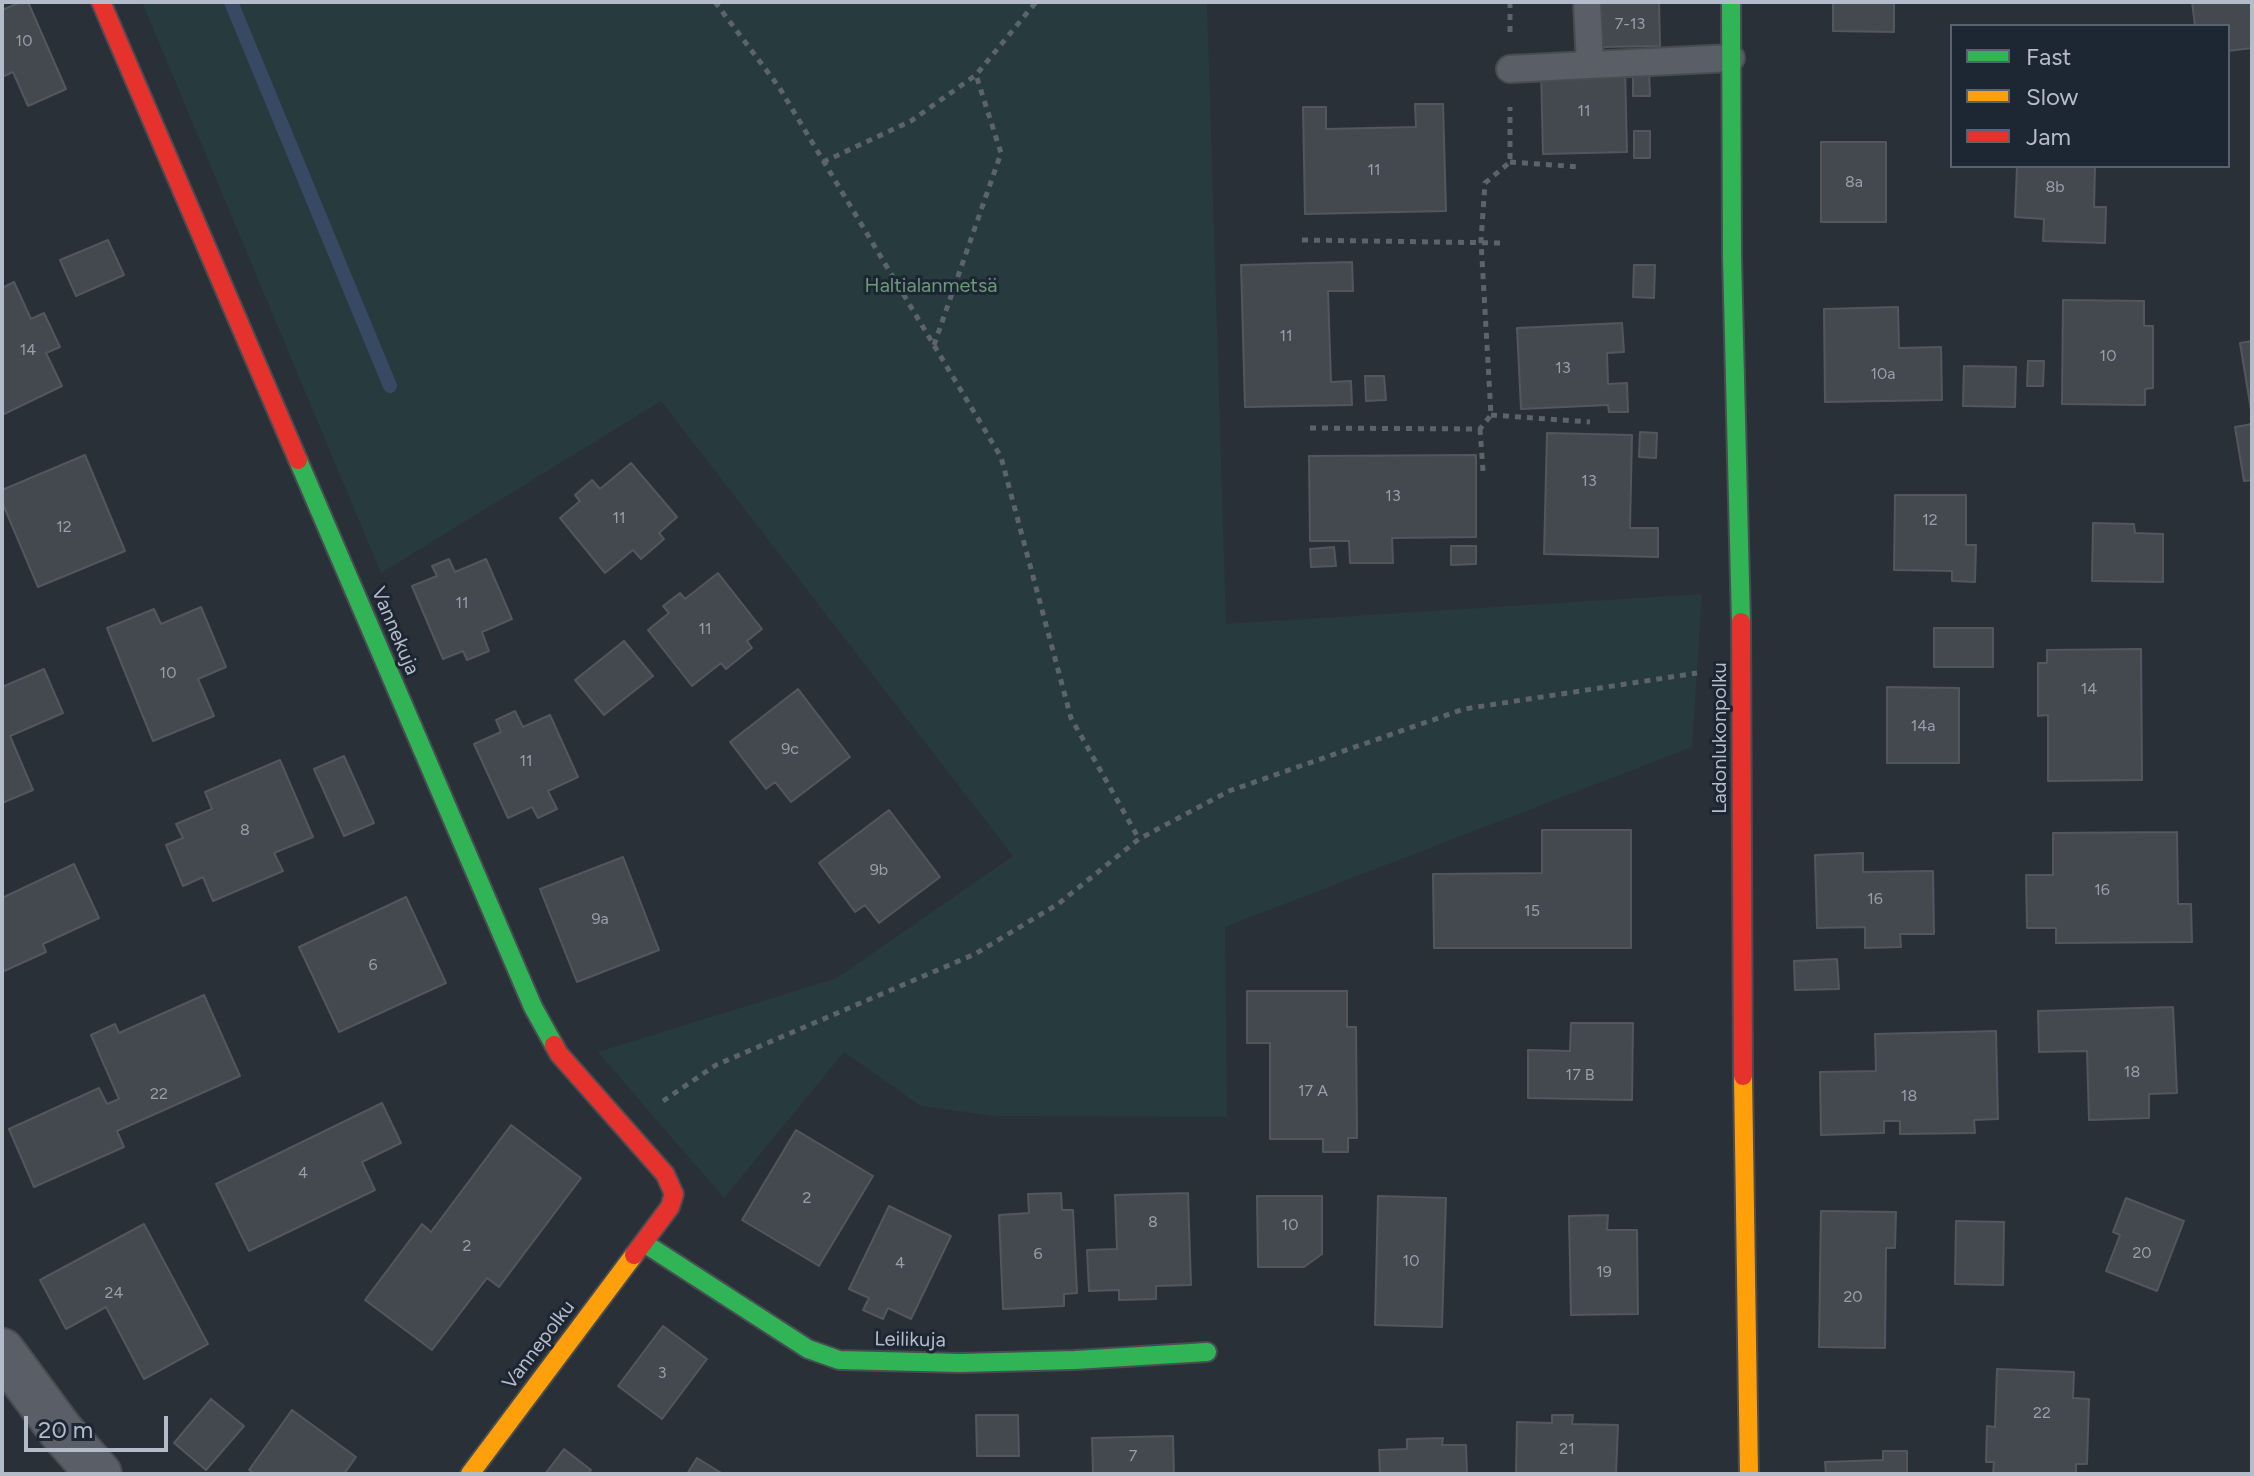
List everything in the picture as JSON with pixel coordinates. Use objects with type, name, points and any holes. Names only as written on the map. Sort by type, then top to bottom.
[{"type":"street","name":"Vannekuja","points":[[101,2],[533,1007],[559,1054],[665,1174],[674,1194],[670,1207],[644,1243]]},
{"type":"street","name":"Ladonlukonpolku","points":[[1731,2],[1732,257],[1742,666],[1741,923],[1749,1474]]},
{"type":"street","name":"Leilikuja","points":[[644,1243],[808,1349],[839,1360],[960,1363],[1207,1352]]},
{"type":"street","name":"Vannepolku","points":[[470,1474],[644,1243]]},
{"type":"street","points":[[2,1351],[61,1431],[99,1474]]},
{"type":"lane","points":[[1587,2],[1590,63]]},
{"type":"lane","points":[[1510,69],[1731,58]]},
{"type":"path","points":[[715,2],[779,87],[1001,457],[1071,718],[1139,839]]},
{"type":"path","points":[[823,162],[911,121],[976,75],[1036,2]]},
{"type":"path","points":[[1510,2],[1510,162]]},
{"type":"path","points":[[934,345],[1001,153],[976,75]]},
{"type":"path","points":[[1483,471],[1480,429],[1491,415],[1481,241],[1485,183],[1510,162],[1581,167]]},
{"type":"path","points":[[1302,240],[1502,243]]},
{"type":"path","points":[[1491,415],[1590,422]]},
{"type":"path","points":[[1310,428],[1480,429]]},
{"type":"path","points":[[623,1128],[716,1065],[975,954],[1058,904],[1139,839],[1229,791],[1464,709],[1742,666]]},
{"type":"green space","name":"Haltialanmetsä","points":[[142,2],[1207,2],[1226,624],[1702,594],[1692,747],[1225,927],[1227,1117],[995,1116],[921,1106],[844,1052],[724,1198],[598,1052],[837,978],[1013,856],[661,401],[381,573]]},
{"type":"building","points":[[28,2],[66,89],[28,106],[13,72],[2,77],[2,10]]},
{"type":"building","points":[[1600,2],[1659,2],[1660,46],[1601,47]]},
{"type":"building","points":[[1833,2],[1894,2],[1894,32],[1833,31]]},
{"type":"building","points":[[2192,2],[2252,2],[2252,48],[2230,51],[2230,24],[2195,24]]},
{"type":"building","points":[[1625,68],[1627,152],[1543,154],[1541,69]]},
{"type":"building","points":[[1649,70],[1650,96],[1633,96],[1633,71]]},
{"type":"building","points":[[1415,104],[1443,104],[1446,211],[1305,214],[1303,107],[1326,107],[1326,129],[1416,127]]},
{"type":"building","points":[[1634,131],[1650,131],[1650,158],[1634,158]]},
{"type":"building","points":[[1821,142],[1886,142],[1886,222],[1821,222]]},
{"type":"building","points":[[2017,168],[2095,168],[2094,207],[2106,207],[2105,243],[2043,241],[2044,219],[2015,217]]},
{"type":"building","points":[[108,240],[124,275],[76,296],[60,260]]},
{"type":"building","points":[[1352,262],[1353,291],[1328,291],[1331,382],[1351,381],[1352,405],[1245,407],[1241,265]]},
{"type":"building","points":[[1634,265],[1655,265],[1654,298],[1633,297]]},
{"type":"building","points":[[14,282],[31,319],[44,313],[60,347],[46,353],[62,386],[2,415],[2,288]]},
{"type":"building","points":[[2063,300],[2144,301],[2144,326],[2153,326],[2153,388],[2145,389],[2145,405],[2062,404]]},
{"type":"building","points":[[1898,307],[1899,348],[1941,347],[1942,400],[1825,402],[1824,309]]},
{"type":"building","points":[[1622,323],[1624,352],[1607,353],[1608,384],[1627,383],[1628,412],[1609,412],[1608,405],[1521,409],[1517,328]]},
{"type":"building","points":[[2252,341],[2252,416],[2240,343]]},
{"type":"building","points":[[2028,361],[2044,361],[2043,386],[2027,386]]},
{"type":"building","points":[[1964,366],[2016,367],[2015,407],[1963,406]]},
{"type":"building","points":[[1365,376],[1384,376],[1386,400],[1366,401]]},
{"type":"building","points":[[2252,424],[2252,480],[2244,481],[2235,427]]},
{"type":"building","points":[[1640,432],[1657,433],[1656,458],[1639,457]]},
{"type":"building","points":[[1547,433],[1632,435],[1630,528],[1658,528],[1658,557],[1544,554]]},
{"type":"building","points":[[85,455],[125,551],[38,587],[2,502],[2,490]]},
{"type":"building","points":[[1476,455],[1476,537],[1392,538],[1393,563],[1350,563],[1349,541],[1310,541],[1309,456]]},
{"type":"building","points":[[631,463],[677,517],[659,533],[664,539],[641,559],[633,550],[605,573],[560,518],[580,501],[575,495],[592,480],[600,489]]},
{"type":"building","points":[[1895,495],[1966,495],[1966,545],[1976,545],[1975,582],[1952,581],[1952,571],[1894,570]]},
{"type":"building","points":[[2093,523],[2134,524],[2135,533],[2163,534],[2163,582],[2092,581]]},
{"type":"building","points":[[1451,546],[1476,546],[1476,564],[1451,565]]},
{"type":"building","points":[[1334,547],[1336,566],[1311,567],[1310,549]]},
{"type":"building","points":[[449,559],[455,572],[486,559],[512,619],[482,632],[489,651],[467,660],[463,651],[443,659],[412,586],[437,576],[432,566]]},
{"type":"building","points":[[718,573],[762,629],[747,641],[752,648],[726,669],[721,663],[692,686],[648,630],[669,613],[663,606],[680,593],[685,599]]},
{"type":"building","points":[[201,607],[226,667],[198,679],[214,716],[153,741],[107,628],[154,609],[161,624]]},
{"type":"building","points":[[1934,628],[1993,628],[1993,667],[1934,667]]},
{"type":"building","points":[[624,641],[653,676],[604,715],[575,680]]},
{"type":"building","points":[[2141,649],[2142,780],[2048,781],[2048,715],[2038,716],[2038,663],[2047,663],[2047,650]]},
{"type":"building","points":[[44,669],[63,713],[10,736],[33,790],[2,803],[2,687]]},
{"type":"building","points":[[1887,687],[1959,688],[1959,763],[1887,763]]},
{"type":"building","points":[[798,689],[850,757],[791,802],[775,782],[766,789],[730,742]]},
{"type":"building","points":[[515,711],[523,727],[550,715],[578,777],[548,791],[557,809],[538,818],[532,807],[508,818],[474,744],[501,732],[496,720]]},
{"type":"building","points":[[344,756],[374,823],[344,836],[314,769]]},
{"type":"building","points":[[280,760],[313,837],[274,853],[283,871],[213,901],[203,877],[183,886],[166,845],[183,838],[176,824],[212,809],[205,792]]},
{"type":"building","points":[[889,810],[940,877],[879,923],[865,905],[855,912],[819,863]]},
{"type":"building","points":[[1542,830],[1631,830],[1631,948],[1434,948],[1433,874],[1542,873]]},
{"type":"building","points":[[2177,832],[2178,904],[2191,904],[2192,942],[2056,943],[2056,928],[2027,928],[2026,875],[2053,875],[2053,833]]},
{"type":"building","points":[[1863,853],[1863,872],[1933,871],[1934,934],[1900,934],[1901,947],[1865,948],[1865,927],[1817,928],[1815,855]]},
{"type":"building","points":[[623,857],[659,950],[577,982],[540,889]]},
{"type":"building","points":[[74,864],[99,918],[43,944],[46,952],[2,972],[2,898]]},
{"type":"building","points":[[406,897],[446,983],[339,1032],[299,947]]},
{"type":"building","points":[[1837,959],[1839,989],[1795,990],[1794,961]]},
{"type":"building","points":[[1247,991],[1347,991],[1347,1027],[1356,1027],[1357,1138],[1348,1138],[1348,1152],[1323,1152],[1323,1139],[1270,1139],[1270,1043],[1247,1043]]},
{"type":"building","points":[[204,995],[240,1076],[117,1131],[124,1147],[34,1187],[9,1129],[99,1088],[107,1104],[119,1099],[91,1035],[115,1024],[119,1033]]},
{"type":"building","points":[[2173,1007],[2177,1093],[2149,1094],[2149,1118],[2089,1120],[2087,1051],[2039,1052],[2038,1011]]},
{"type":"building","points":[[1571,1023],[1633,1023],[1632,1100],[1528,1098],[1528,1050],[1570,1051]]},
{"type":"building","points":[[1996,1031],[1998,1119],[1974,1120],[1975,1133],[1900,1134],[1900,1121],[1884,1121],[1884,1133],[1821,1135],[1820,1072],[1876,1071],[1875,1034]]},
{"type":"building","points":[[382,1103],[401,1143],[362,1162],[375,1190],[249,1251],[216,1184]]},
{"type":"building","points":[[511,1125],[581,1178],[499,1287],[487,1278],[432,1350],[365,1300],[422,1224],[431,1232]]},
{"type":"building","points":[[796,1130],[873,1176],[819,1266],[742,1220]]},
{"type":"building","points":[[1061,1193],[1062,1210],[1073,1210],[1077,1293],[1064,1294],[1064,1306],[1003,1309],[999,1215],[1029,1213],[1028,1194]]},
{"type":"building","points":[[1188,1193],[1191,1285],[1156,1286],[1156,1299],[1119,1300],[1119,1290],[1089,1291],[1087,1250],[1117,1249],[1115,1195]]},
{"type":"building","points":[[1257,1196],[1322,1196],[1322,1254],[1304,1267],[1258,1267]]},
{"type":"building","points":[[1378,1196],[1446,1198],[1442,1327],[1375,1325]]},
{"type":"building","points":[[2126,1198],[2184,1221],[2157,1291],[2106,1271],[2120,1235],[2113,1232]]},
{"type":"building","points":[[889,1206],[951,1236],[911,1319],[888,1308],[883,1319],[863,1310],[869,1298],[849,1289]]},
{"type":"building","points":[[1821,1211],[1896,1212],[1895,1248],[1886,1248],[1885,1348],[1819,1347]]},
{"type":"building","points":[[1608,1215],[1607,1230],[1637,1230],[1638,1314],[1571,1315],[1569,1216]]},
{"type":"building","points":[[1956,1221],[2004,1222],[2003,1285],[1955,1284]]},
{"type":"building","points":[[144,1224],[208,1344],[144,1379],[106,1307],[66,1329],[40,1280]]},
{"type":"building","points":[[663,1326],[707,1359],[662,1419],[618,1386]]},
{"type":"building","points":[[1997,1369],[2074,1372],[2073,1398],[2089,1399],[2087,1464],[2076,1464],[2076,1474],[1993,1474],[1994,1462],[1986,1462],[1987,1426],[1995,1427]]},
{"type":"building","points":[[211,1399],[244,1426],[206,1470],[174,1443]]},
{"type":"building","points":[[292,1410],[356,1457],[344,1474],[255,1474],[249,1470]]},
{"type":"building","points":[[976,1415],[1018,1415],[1019,1456],[977,1456]]},
{"type":"building","points":[[1552,1415],[1573,1415],[1572,1424],[1618,1425],[1616,1474],[1516,1474],[1517,1422],[1552,1423]]},
{"type":"building","points":[[1173,1436],[1174,1474],[1093,1474],[1092,1438]]},
{"type":"building","points":[[1443,1438],[1442,1445],[1466,1445],[1467,1474],[1380,1474],[1379,1450],[1407,1449],[1407,1439]]},
{"type":"building","points":[[564,1449],[591,1470],[588,1474],[545,1474]]},
{"type":"building","points":[[1883,1451],[1907,1451],[1907,1474],[1826,1474],[1825,1462],[1883,1460]]},
{"type":"building","points":[[697,1458],[723,1474],[687,1474]]},
{"type":"waterway","points":[[231,2],[390,386]]},
{"type":"traffic: fast","points":[[1731,2],[1732,257],[1741,622]]},
{"type":"traffic: fast","points":[[298,460],[533,1007],[554,1045]]},
{"type":"traffic: fast","points":[[644,1243],[808,1349],[839,1360],[960,1363],[1207,1352]]},
{"type":"traffic: slow","points":[[1743,1076],[1749,1474]]},
{"type":"traffic: slow","points":[[470,1474],[634,1255]]},
{"type":"traffic: jam","points":[[101,2],[298,460]]},
{"type":"traffic: jam","points":[[1741,622],[1743,1076]]},
{"type":"traffic: jam","points":[[554,1045],[665,1174],[674,1194],[670,1207],[634,1255]]}]
